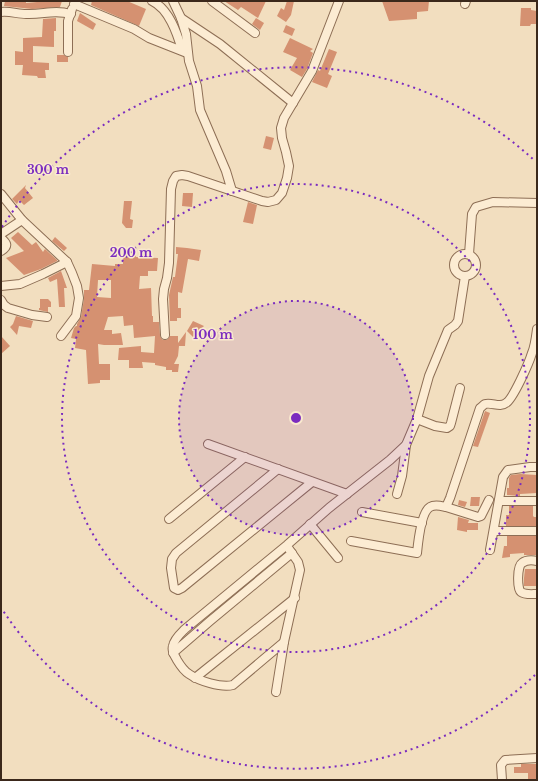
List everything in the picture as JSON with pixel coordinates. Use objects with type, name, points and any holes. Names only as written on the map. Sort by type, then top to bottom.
[{"type":"street","points":[[152,1],[159,5],[169,18],[185,51],[197,86],[200,110],[226,171],[232,191]]},
{"type":"street","points":[[173,1],[182,18],[186,34],[185,51]]},
{"type":"street","points":[[212,1],[255,33]]},
{"type":"street","points":[[165,335],[163,299],[169,263],[171,189],[173,181],[176,176],[188,176],[262,201],[268,202],[276,200],[282,193],[289,166],[282,138],[281,128],[284,118],[312,71],[339,1]]},
{"type":"street","points":[[68,52],[68,21],[74,2],[134,29],[149,38],[185,51]]},
{"type":"street","points":[[1,12],[6,11],[25,14],[60,11],[71,14]]},
{"type":"street","points":[[182,18],[220,44],[293,103]]},
{"type":"street","points":[[1,194],[22,220],[67,262],[72,273],[77,286],[79,298],[76,316],[61,336]]},
{"type":"street","points":[[469,254],[472,214],[476,207],[493,202],[537,203]]},
{"type":"street","points":[[1,234],[22,220]]},
{"type":"street","points":[[1,238],[7,245],[1,251]]},
{"type":"street","points":[[469,254],[474,258],[477,264],[476,270],[471,275],[464,276],[459,275],[456,271],[454,265],[455,260],[458,256],[469,254]]},
{"type":"street","points":[[1,286],[20,284],[67,262]]},
{"type":"street","points":[[397,494],[402,476],[406,445],[417,419],[422,396],[448,330],[458,321],[464,276]]},
{"type":"street","points":[[1,300],[8,308],[32,315],[47,317]]},
{"type":"street","points":[[446,507],[480,408],[485,404],[506,404],[511,399],[532,353],[537,329]]},
{"type":"street","points":[[417,419],[435,426],[448,428],[452,423],[460,388]]},
{"type":"street","points":[[208,444],[347,494]]},
{"type":"street","points":[[284,642],[233,685],[228,686],[201,681],[188,674],[180,665],[172,650],[178,636],[185,628],[287,545],[310,524],[390,460],[406,445]]},
{"type":"street","points":[[169,519],[245,457]]},
{"type":"street","points":[[490,550],[504,477],[508,470],[537,467]]},
{"type":"street","points":[[278,469],[176,553],[172,559],[171,568],[174,588],[178,590],[182,588],[312,482]]},
{"type":"street","points":[[351,541],[417,553],[422,523],[429,507],[446,507],[478,517],[482,516],[489,500]]},
{"type":"street","points":[[499,501],[537,501]]},
{"type":"street","points":[[362,512],[422,523]]},
{"type":"street","points":[[310,524],[338,558]]},
{"type":"street","points":[[494,531],[537,531]]},
{"type":"street","points":[[276,692],[284,642],[300,570],[298,562],[287,545]]},
{"type":"street","points":[[173,654],[210,621],[292,553]]},
{"type":"street","points":[[537,560],[522,562],[518,566],[518,579],[519,589],[521,592],[526,594],[537,594]]},
{"type":"street","points":[[195,678],[295,598]]},
{"type":"street","points":[[502,780],[501,765],[505,760],[537,758]]},
{"type":"building","points":[[5,1],[26,3],[62,1],[60,7],[32,9],[4,6]]},
{"type":"building","points":[[92,1],[127,1],[146,9],[139,26],[91,5]]},
{"type":"building","points":[[224,1],[266,1],[258,18],[241,7],[238,10]]},
{"type":"building","points":[[287,1],[294,1],[291,15],[286,22],[277,16],[281,8],[284,10]]},
{"type":"building","points":[[382,1],[429,1],[428,11],[417,12],[417,19],[389,21]]},
{"type":"building","points":[[521,8],[531,8],[531,10],[537,11],[537,24],[520,26]]},
{"type":"building","points":[[80,13],[96,24],[93,30],[77,21]]},
{"type":"building","points":[[56,18],[54,47],[33,46],[33,62],[49,63],[49,70],[45,70],[46,78],[22,75],[23,65],[15,65],[15,51],[23,52],[23,38],[42,37],[43,19]]},
{"type":"building","points":[[256,18],[264,23],[260,30],[252,24]]},
{"type":"building","points":[[286,25],[295,29],[292,36],[283,32]]},
{"type":"building","points":[[290,38],[313,49],[310,51],[313,53],[307,69],[302,77],[290,70],[297,58],[283,52]]},
{"type":"building","points":[[329,49],[337,52],[328,74],[332,76],[327,88],[312,82],[318,70],[320,71]]},
{"type":"building","points":[[57,55],[64,55],[68,57],[68,62],[57,62]]},
{"type":"building","points":[[266,136],[274,138],[271,150],[263,148]]},
{"type":"building","points":[[26,185],[25,188],[33,198],[24,205],[19,200],[17,204],[12,199]]},
{"type":"building","points":[[183,193],[193,193],[192,207],[182,206]]},
{"type":"building","points":[[124,201],[132,201],[130,219],[133,220],[132,228],[126,228],[122,223]]},
{"type":"building","points":[[248,202],[257,205],[253,224],[243,222]]},
{"type":"building","points":[[18,232],[32,245],[36,242],[43,252],[45,249],[57,261],[24,275],[6,258],[24,251],[11,238]]},
{"type":"building","points":[[55,237],[67,248],[64,251],[52,241]]},
{"type":"building","points":[[176,247],[201,250],[199,261],[188,259],[182,293],[178,292],[178,308],[181,308],[181,318],[177,318],[177,321],[170,321],[169,295],[173,277],[175,277],[178,254],[176,254]]},
{"type":"building","points":[[123,255],[158,258],[157,271],[148,271],[148,276],[140,276],[139,289],[151,288],[153,322],[159,322],[160,335],[163,340],[168,339],[170,336],[178,336],[178,343],[186,332],[185,346],[179,346],[178,356],[174,364],[179,364],[178,372],[166,370],[166,367],[155,365],[155,363],[142,362],[143,368],[129,368],[129,360],[118,360],[119,348],[141,346],[141,352],[154,353],[155,336],[134,338],[133,325],[124,326],[123,316],[108,317],[104,330],[112,330],[112,334],[121,333],[123,345],[98,344],[99,364],[110,364],[110,380],[100,380],[100,383],[88,384],[86,350],[75,348],[76,339],[71,338],[74,328],[77,326],[81,317],[84,290],[89,290],[92,264],[115,266],[115,264],[123,264]],"holes":[[[98,280],[111,280],[111,298],[97,297]]]},
{"type":"building","points":[[61,271],[67,288],[64,288],[65,307],[59,307],[57,279],[50,282],[48,278]]},
{"type":"building","points":[[40,299],[48,299],[51,302],[51,307],[48,307],[48,312],[39,310]]},
{"type":"building","points":[[16,316],[33,321],[31,328],[19,326],[17,335],[10,327]]},
{"type":"building","points":[[193,321],[204,326],[193,337],[187,331]]},
{"type":"building","points":[[1,336],[10,346],[1,354]]},
{"type":"building","points":[[485,411],[490,413],[478,447],[473,446]]},
{"type":"building","points":[[511,475],[537,475],[537,493],[520,494],[520,496],[507,495],[509,478]]},
{"type":"building","points":[[471,497],[480,497],[479,506],[470,506]]},
{"type":"building","points":[[459,500],[467,502],[465,507],[458,505]]},
{"type":"building","points":[[509,506],[533,506],[533,516],[537,517],[537,526],[506,526],[506,515],[509,515]]},
{"type":"building","points":[[458,517],[469,520],[468,523],[478,523],[478,530],[467,530],[467,532],[457,530]]},
{"type":"building","points":[[507,536],[537,536],[537,555],[524,555],[524,553],[510,554],[510,557],[502,558],[504,546],[507,546]]},
{"type":"building","points":[[525,569],[537,569],[537,586],[524,586]]},
{"type":"building","points":[[521,764],[537,764],[537,780],[528,780],[528,773],[514,773],[514,767],[521,767]]}]
